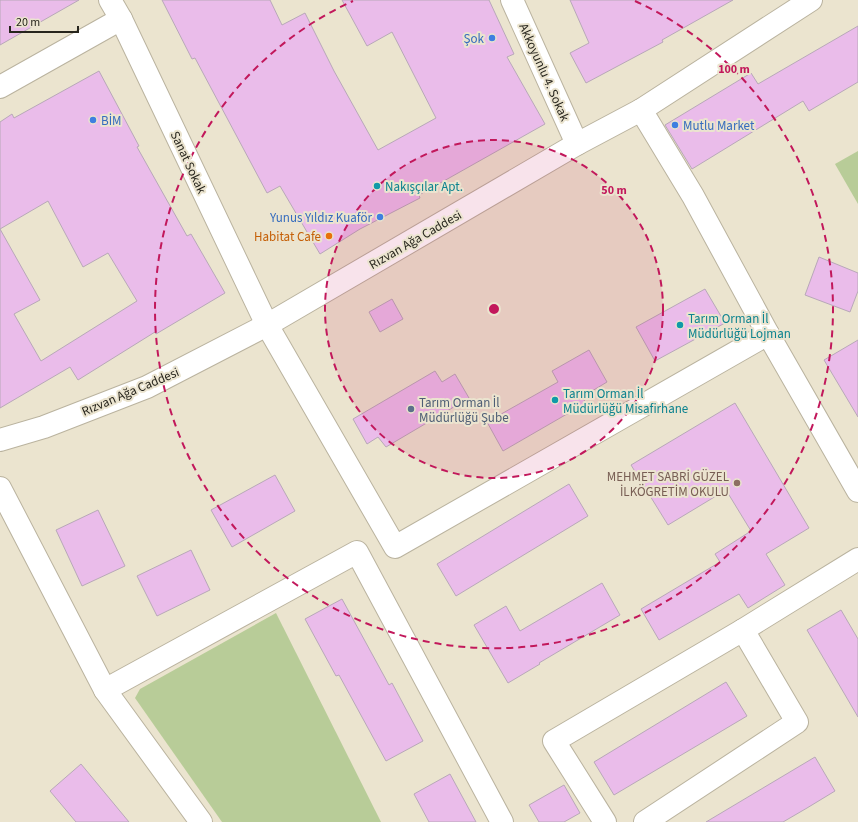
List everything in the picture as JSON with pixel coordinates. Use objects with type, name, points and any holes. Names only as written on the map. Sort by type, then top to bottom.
[{"type":"street","name":"Sanat Sokak","points":[[110,0],[121,19],[267,325],[395,547],[768,334]]},
{"type":"street","name":"Akkoyunlu 4. Sokak","points":[[512,0],[577,144]]},
{"type":"street","name":"Rızvan Ağa Caddesi","points":[[0,440],[44,427],[147,387],[267,325],[577,144],[640,110],[811,0]]},
{"type":"street","points":[[0,87],[121,19]]},
{"type":"street","points":[[640,110],[693,196],[768,334],[858,491]]},
{"type":"street","points":[[0,488],[105,690],[194,820]]},
{"type":"street","points":[[105,690],[357,552],[502,822]]},
{"type":"street","points":[[605,822],[554,742],[743,630],[858,559]]},
{"type":"street","points":[[645,822],[797,722],[743,630]]},
{"type":"green space","points":[[858,151],[858,204],[835,164]]},
{"type":"green space","points":[[276,613],[381,822],[222,822],[135,698],[140,689]]},
{"type":"building","points":[[0,0],[79,0],[0,45]]},
{"type":"building","points":[[162,0],[270,0],[282,25],[305,13],[334,71],[378,150],[436,118],[392,32],[367,46],[342,0],[489,0],[514,54],[507,57],[545,124],[419,195],[420,198],[360,229],[320,254],[280,186],[267,193],[195,58],[192,59]]},
{"type":"building","points":[[570,0],[733,0],[662,40],[663,42],[586,83],[570,53],[589,43]]},
{"type":"building","points":[[858,26],[858,82],[809,111],[803,101],[692,169],[665,125],[751,73],[758,84]]},
{"type":"building","points":[[99,71],[139,146],[137,147],[187,236],[191,234],[225,293],[156,334],[155,332],[78,380],[70,367],[0,408],[0,229],[0,122],[12,114],[14,118]],"holes":[[[48,201],[83,267],[108,253],[137,301],[41,361],[14,314],[40,300],[0,229]]]},
{"type":"building","points":[[819,257],[858,273],[858,291],[850,312],[805,295]]},
{"type":"building","name":"Tarım Orman İl Müdürlüğü Lojman","points":[[705,289],[725,323],[655,361],[636,327]]},
{"type":"building","points":[[392,299],[403,319],[380,332],[369,312]]},
{"type":"building","points":[[858,340],[858,417],[824,360]]},
{"type":"building","name":"Tarım Orman İl Müdürlüğü Misafirhane","points":[[589,350],[607,382],[582,397],[586,403],[503,451],[487,422],[558,382],[552,371]]},
{"type":"building","name":"Tarım Orman İl Müdürlüğü Şube","points":[[435,371],[442,382],[455,374],[469,398],[386,447],[378,437],[367,444],[353,419]]},
{"type":"building","points":[[735,403],[809,528],[766,554],[785,585],[748,608],[739,594],[659,640],[641,609],[720,562],[715,554],[751,531],[726,490],[668,525],[631,465]]},
{"type":"building","points":[[275,475],[295,511],[232,547],[211,510]]},
{"type":"building","points":[[569,484],[588,516],[456,596],[437,564]]},
{"type":"building","points":[[98,510],[125,566],[82,586],[56,530]]},
{"type":"building","points":[[191,550],[210,590],[157,616],[137,576]]},
{"type":"building","points":[[602,583],[620,615],[508,683],[474,625],[506,606],[520,631]]},
{"type":"building","points":[[342,599],[389,685],[392,683],[423,741],[386,761],[339,675],[336,676],[305,619]]},
{"type":"building","points":[[841,610],[858,639],[858,717],[807,630]]},
{"type":"building","points":[[726,682],[747,716],[614,795],[594,762]]},
{"type":"building","points":[[815,757],[835,791],[807,808],[783,822],[706,822]]},
{"type":"building","points":[[81,764],[129,822],[76,822],[50,791]]},
{"type":"building","points":[[450,774],[476,822],[429,822],[414,794]]},
{"type":"building","points":[[564,785],[580,813],[564,822],[539,822],[529,805]]},
{"type":"place","name":"Şok","points":[[492,38]]},
{"type":"place","name":"BİM","points":[[93,120]]},
{"type":"place","name":"Mutlu Market","points":[[675,125]]},
{"type":"place","name":"Nakışçılar Apt.","points":[[377,186]]},
{"type":"place","name":"Yunus Yıldız Kuaför","points":[[380,217]]},
{"type":"place","name":"Habitat Cafe","points":[[329,236]]},
{"type":"place","name":"Tarım Orman İl Müdürlüğü Lojman","points":[[680,325]]},
{"type":"place","name":"Tarım Orman İl Müdürlüğü Misafirhane","points":[[555,400]]},
{"type":"place","name":"Tarım Orman İl Müdürlüğü Şube","points":[[411,409]]},
{"type":"place","name":"MEHMET SABRİ GÜZEL İLKÖGRETİM OKULU","points":[[737,483]]}]
